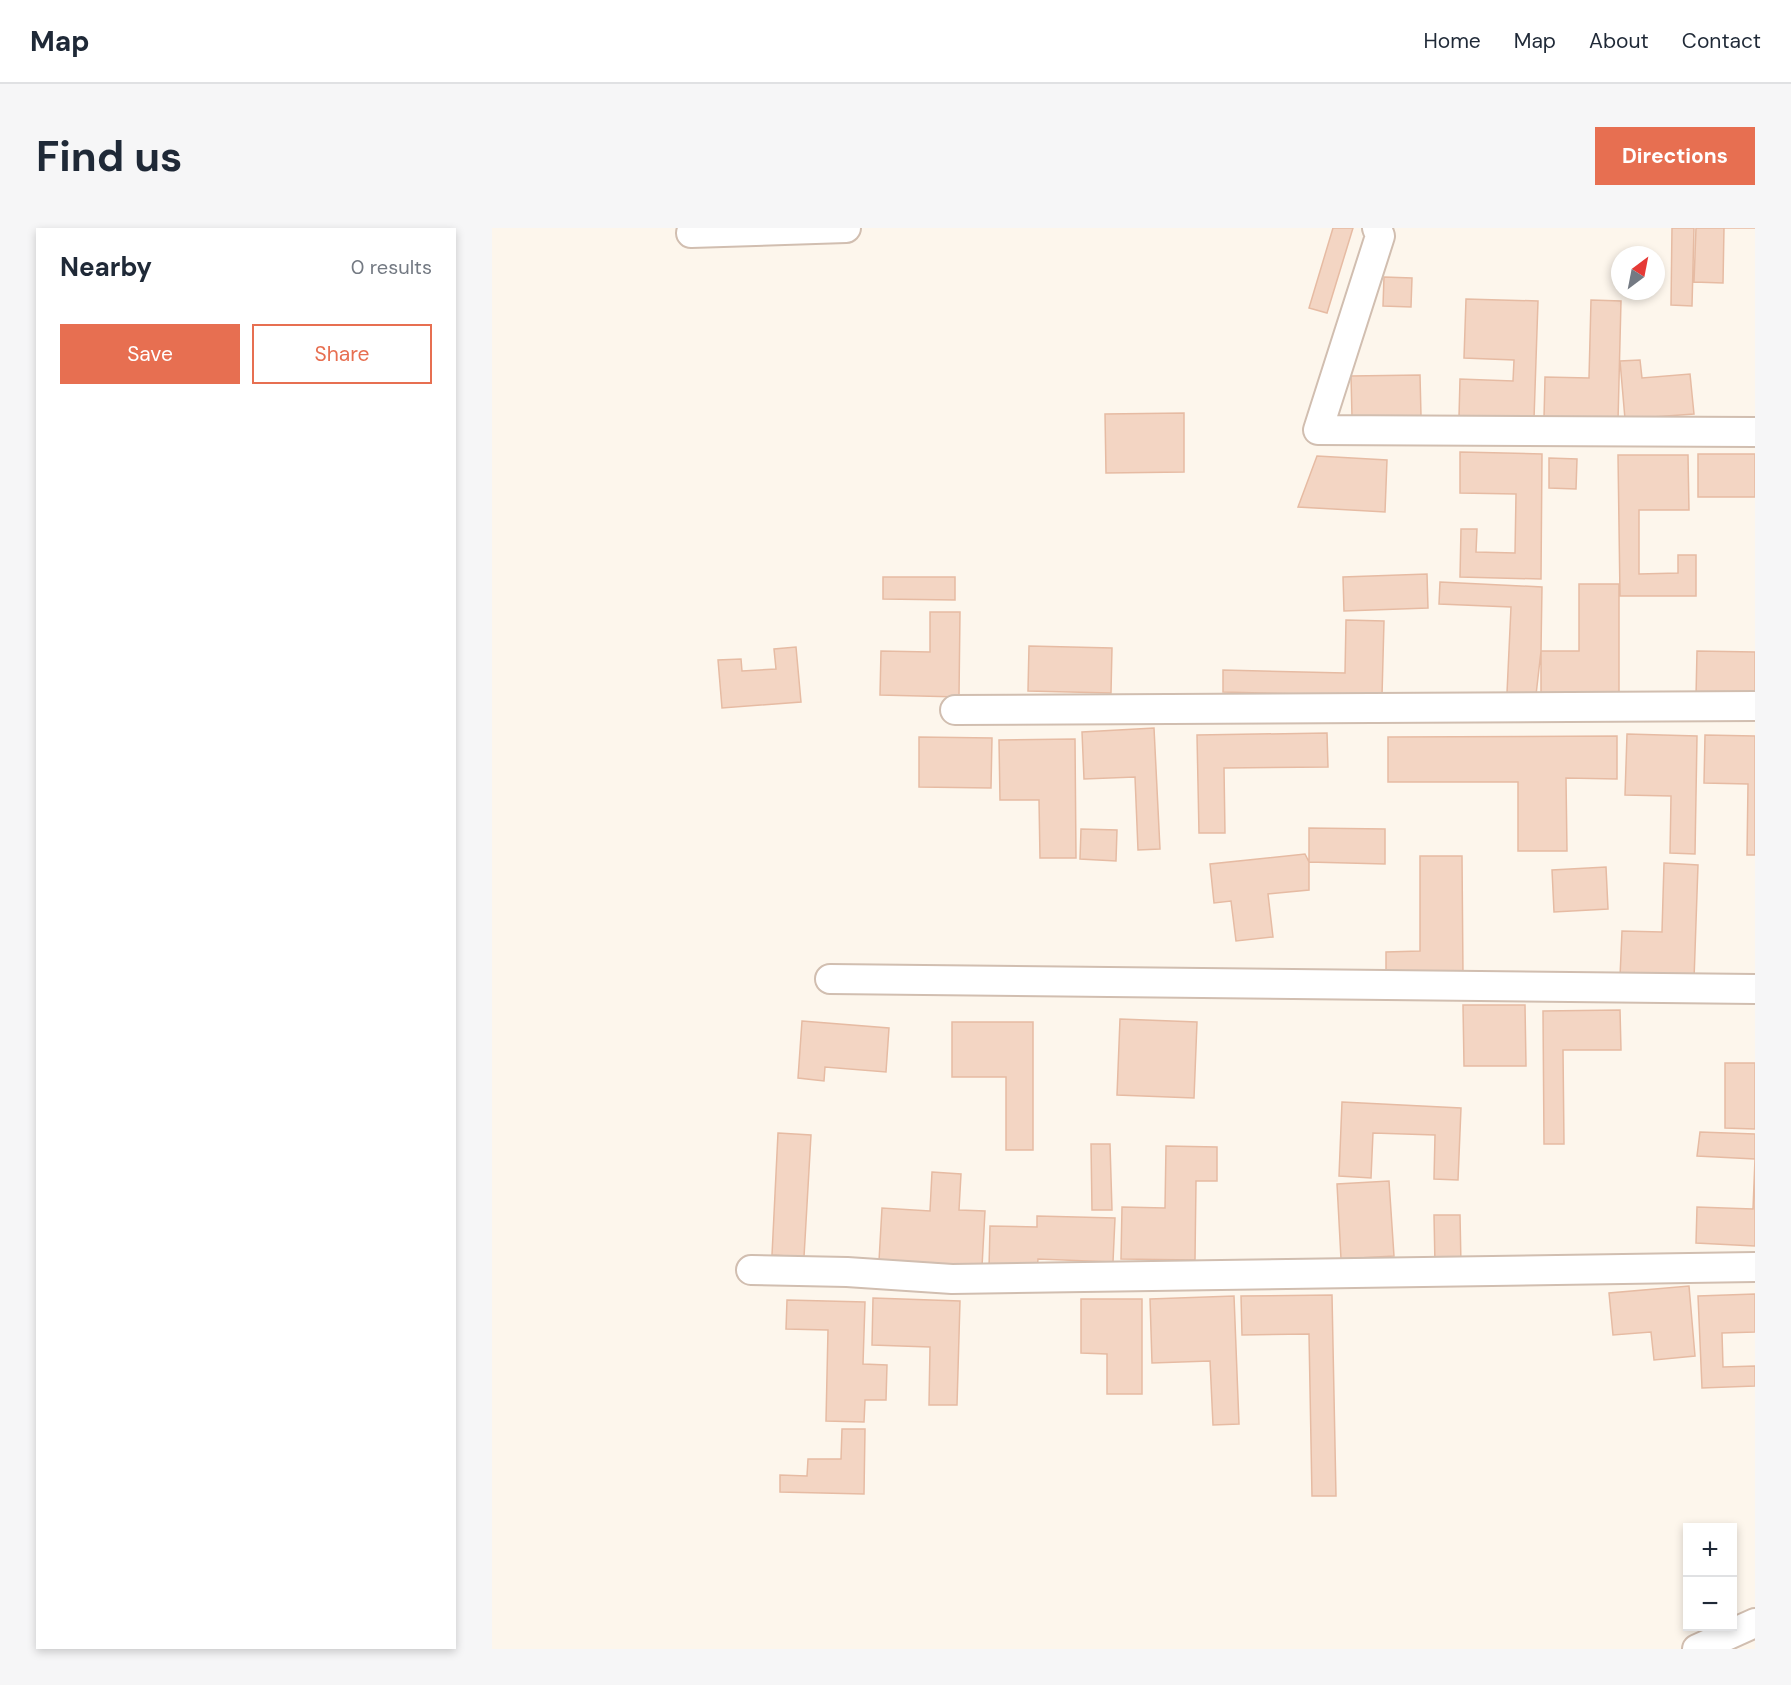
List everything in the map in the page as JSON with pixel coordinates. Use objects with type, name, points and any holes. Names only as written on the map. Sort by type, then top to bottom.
[{"type":"street","points":[[691,233],[846,228]]},
{"type":"street","points":[[1377,228],[1380,236],[1318,430],[1755,432]]},
{"type":"street","points":[[955,710],[1755,706]]},
{"type":"street","points":[[830,980],[1755,989]]},
{"type":"street","points":[[751,1270],[847,1272],[952,1279],[1755,1267]]},
{"type":"street","points":[[1697,1649],[1755,1623]]},
{"type":"building","points":[[1333,228],[1353,228],[1327,313],[1309,308]]},
{"type":"building","points":[[1672,228],[1694,228],[1692,306],[1671,305]]},
{"type":"building","points":[[1696,228],[1724,228],[1723,283],[1694,282]]},
{"type":"building","points":[[1384,277],[1412,278],[1411,307],[1383,306]]},
{"type":"building","points":[[1466,299],[1538,301],[1534,419],[1459,417],[1460,379],[1513,381],[1514,360],[1464,358]]},
{"type":"building","points":[[1591,300],[1621,301],[1618,421],[1544,418],[1545,377],[1589,378]]},
{"type":"building","points":[[1640,360],[1642,378],[1690,374],[1694,414],[1625,419],[1620,361]]},
{"type":"building","points":[[1420,375],[1421,416],[1352,417],[1351,376]]},
{"type":"building","points":[[1184,413],[1184,472],[1106,473],[1105,414]]},
{"type":"building","points":[[1460,452],[1542,454],[1541,579],[1460,577],[1461,529],[1477,529],[1476,552],[1515,553],[1516,494],[1460,493]]},
{"type":"building","points":[[1698,454],[1755,454],[1755,497],[1698,497]]},
{"type":"building","points":[[1618,455],[1688,455],[1689,510],[1639,510],[1639,574],[1678,573],[1678,555],[1696,555],[1696,596],[1620,596]]},
{"type":"building","points":[[1317,456],[1387,460],[1385,512],[1298,507]]},
{"type":"building","points":[[1549,458],[1577,459],[1576,489],[1549,488]]},
{"type":"building","points":[[1427,574],[1428,608],[1344,611],[1343,577]]},
{"type":"building","points":[[883,577],[955,577],[955,600],[883,599]]},
{"type":"building","points":[[1440,582],[1542,587],[1541,651],[1536,695],[1507,693],[1511,607],[1439,604]]},
{"type":"building","points":[[1579,584],[1619,584],[1619,694],[1541,694],[1541,651],[1579,651]]},
{"type":"building","points":[[930,612],[960,612],[959,697],[880,695],[881,651],[930,652]]},
{"type":"building","points":[[1346,620],[1384,621],[1382,696],[1223,692],[1223,670],[1345,673]]},
{"type":"building","points":[[1029,646],[1112,648],[1111,693],[1028,691]]},
{"type":"building","points":[[796,647],[801,702],[722,708],[718,660],[741,659],[742,671],[776,669],[774,649]]},
{"type":"building","points":[[1697,651],[1755,652],[1755,697],[1696,697]]},
{"type":"building","points":[[1154,728],[1160,849],[1138,850],[1135,777],[1084,779],[1082,732]]},
{"type":"building","points":[[1327,733],[1328,767],[1224,768],[1225,833],[1199,833],[1197,735]]},
{"type":"building","points":[[1627,734],[1697,736],[1695,854],[1670,853],[1671,796],[1625,795]]},
{"type":"building","points":[[1705,735],[1755,736],[1755,855],[1747,855],[1748,784],[1704,783]]},
{"type":"building","points":[[1617,736],[1617,779],[1566,778],[1567,851],[1518,851],[1518,782],[1388,782],[1388,737]]},
{"type":"building","points":[[919,737],[992,738],[991,788],[919,787]]},
{"type":"building","points":[[1075,739],[1076,858],[1040,858],[1039,800],[1000,800],[999,740]]},
{"type":"building","points":[[1309,828],[1385,829],[1385,864],[1309,862]]},
{"type":"building","points":[[1081,829],[1117,830],[1116,861],[1080,859]]},
{"type":"building","points":[[1305,854],[1309,862],[1309,890],[1268,894],[1273,937],[1236,941],[1231,901],[1214,903],[1210,864]]},
{"type":"building","points":[[1420,856],[1462,856],[1463,975],[1386,975],[1386,952],[1420,951]]},
{"type":"building","points":[[1664,863],[1698,865],[1694,980],[1620,977],[1622,931],[1662,932]]},
{"type":"building","points":[[1606,867],[1608,909],[1554,912],[1552,870]]},
{"type":"building","points":[[1463,1005],[1525,1005],[1526,1066],[1464,1066]]},
{"type":"building","points":[[1620,1010],[1621,1050],[1563,1050],[1564,1144],[1544,1144],[1543,1011]]},
{"type":"building","points":[[1120,1019],[1197,1022],[1194,1098],[1117,1095]]},
{"type":"building","points":[[802,1021],[889,1028],[886,1072],[825,1067],[824,1081],[798,1078]]},
{"type":"building","points":[[952,1022],[1033,1022],[1033,1150],[1006,1150],[1006,1077],[952,1077]]},
{"type":"building","points":[[1725,1063],[1755,1063],[1755,1129],[1725,1128]]},
{"type":"building","points":[[1342,1102],[1461,1108],[1458,1180],[1434,1179],[1435,1135],[1373,1133],[1371,1178],[1339,1176]]},
{"type":"building","points":[[1700,1132],[1755,1134],[1755,1159],[1697,1156]]},
{"type":"building","points":[[778,1133],[811,1135],[804,1257],[772,1255]]},
{"type":"building","points":[[1091,1144],[1110,1144],[1112,1210],[1092,1210]]},
{"type":"building","points":[[1166,1146],[1217,1147],[1217,1181],[1196,1181],[1195,1260],[1121,1259],[1122,1207],[1165,1208]]},
{"type":"building","points":[[1755,1159],[1755,1246],[1696,1243],[1697,1207],[1753,1209]]},
{"type":"building","points":[[932,1172],[961,1174],[959,1210],[985,1211],[982,1267],[879,1261],[882,1208],[930,1211]]},
{"type":"building","points":[[1389,1181],[1394,1256],[1341,1259],[1337,1184]]},
{"type":"building","points":[[1434,1215],[1460,1215],[1461,1265],[1435,1265]]},
{"type":"building","points":[[1037,1216],[1115,1218],[1113,1262],[1038,1259],[1037,1271],[989,1269],[990,1226],[1037,1227]]},
{"type":"building","points":[[1689,1286],[1695,1356],[1654,1360],[1651,1332],[1613,1335],[1609,1293]]},
{"type":"building","points":[[1755,1294],[1755,1332],[1722,1333],[1723,1367],[1755,1366],[1755,1386],[1702,1388],[1698,1296]]},
{"type":"building","points":[[1332,1295],[1336,1496],[1312,1496],[1309,1334],[1242,1335],[1241,1296]]},
{"type":"building","points":[[1234,1296],[1239,1424],[1213,1425],[1210,1361],[1152,1363],[1150,1299]]},
{"type":"building","points":[[873,1298],[960,1301],[957,1405],[929,1405],[930,1347],[872,1345]]},
{"type":"building","points":[[1081,1299],[1142,1299],[1142,1394],[1107,1394],[1107,1354],[1081,1353]]},
{"type":"building","points":[[787,1300],[865,1302],[863,1364],[887,1365],[886,1400],[865,1400],[864,1422],[826,1421],[828,1330],[786,1329]]},
{"type":"building","points":[[842,1429],[865,1429],[864,1494],[780,1492],[780,1475],[807,1476],[808,1459],[841,1459]]}]
